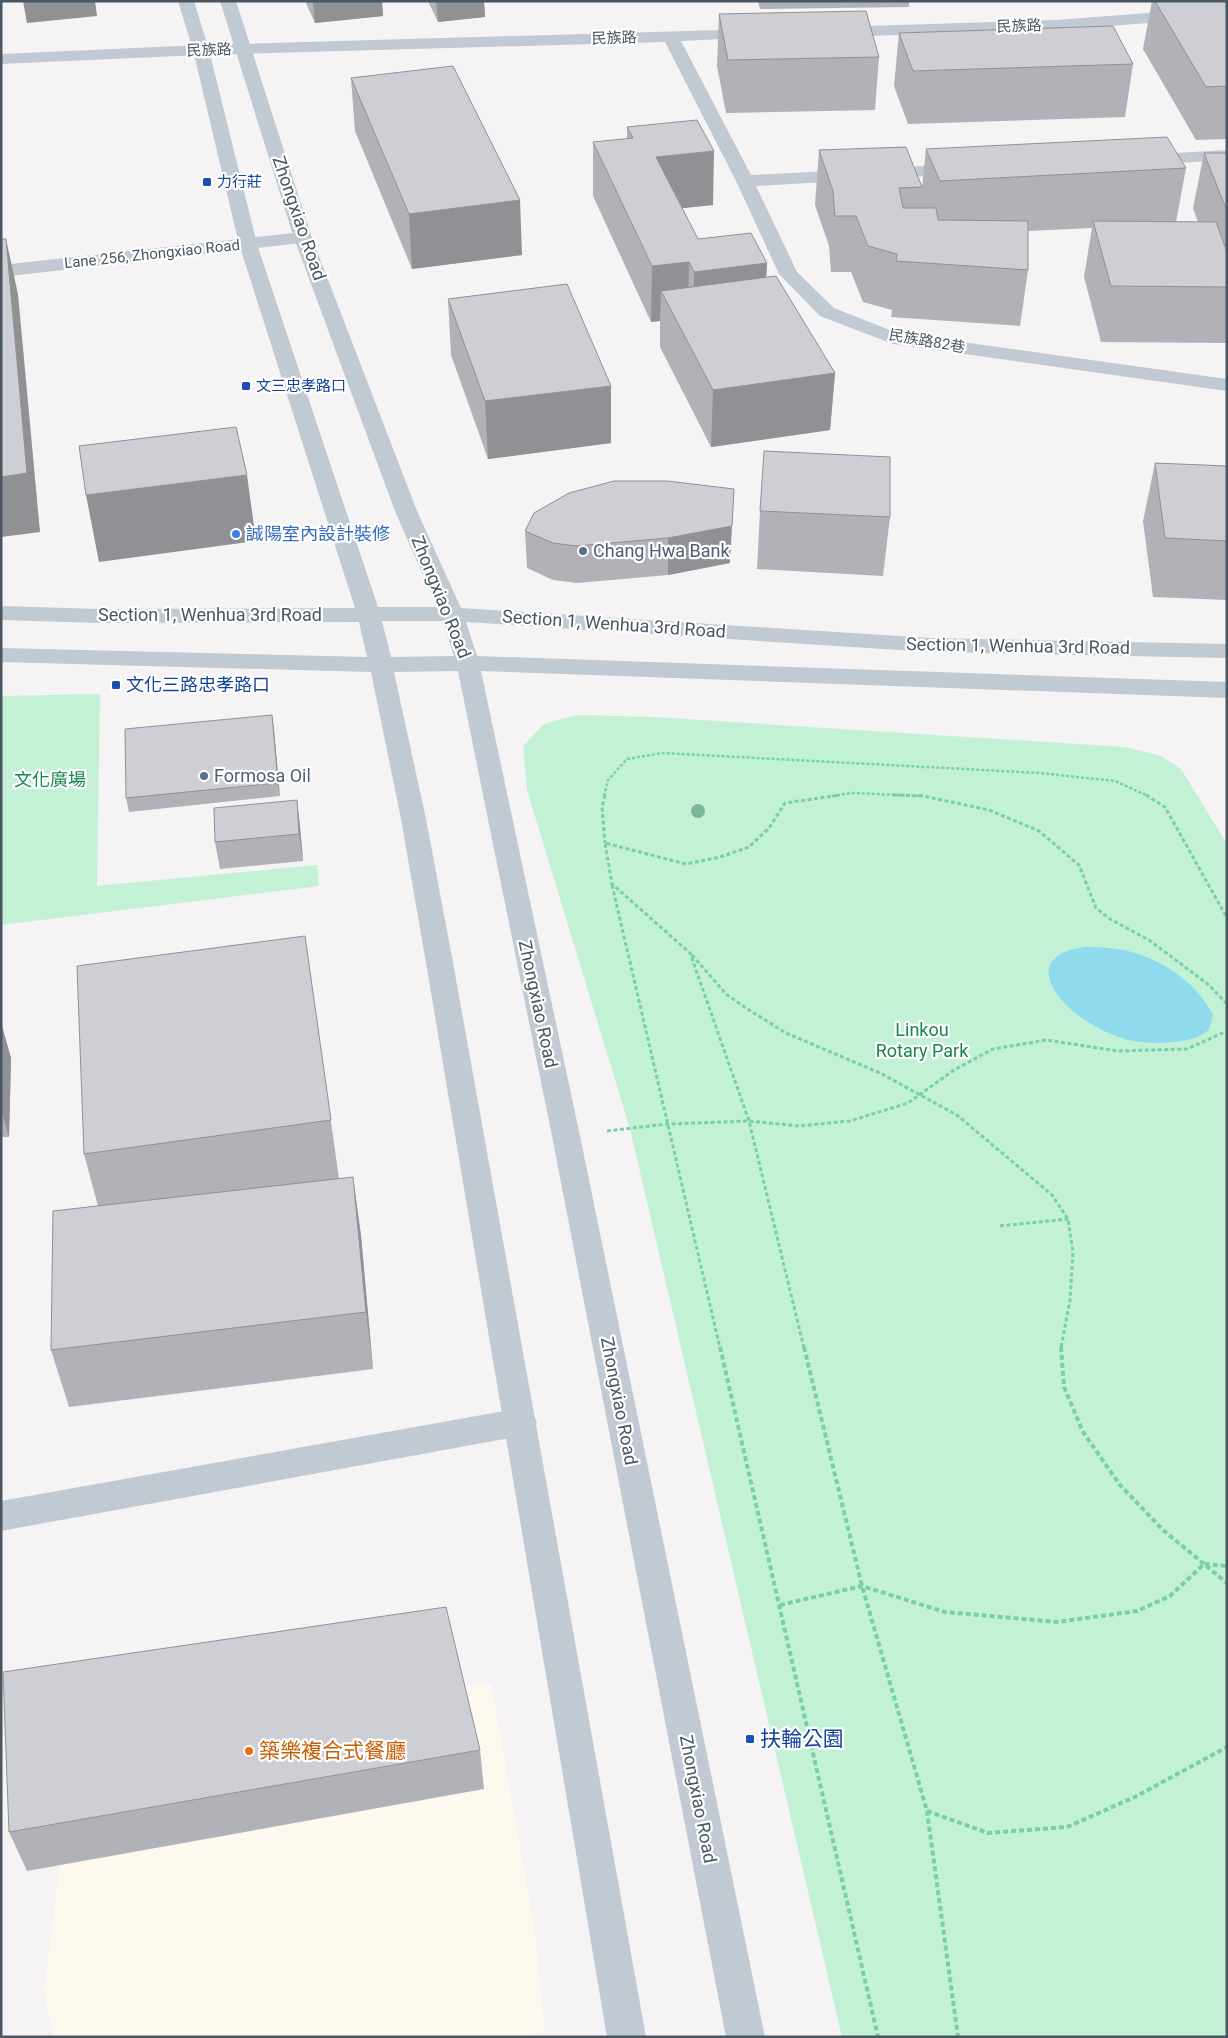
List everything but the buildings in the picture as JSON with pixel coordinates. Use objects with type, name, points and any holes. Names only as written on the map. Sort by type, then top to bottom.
[{"type":"street","points":[[186,1],[201,50],[248,244],[369,614],[381,666],[412,814],[549,1575],[627,2037]]},
{"type":"street","name":"Zhongxiao Road","points":[[228,1],[303,238],[406,510],[452,614],[468,663],[566,1136],[746,2037]]},
{"type":"street","name":"民族路","points":[[819,32],[1056,25],[1227,12]]},
{"type":"street","name":"民族路","points":[[1,59],[201,50],[770,34]]},
{"type":"street","name":"民族路82巷","points":[[671,36],[745,181],[789,274],[827,312],[893,338],[1227,385]]},
{"type":"street","points":[[1128,161],[1227,155]]},
{"type":"street","points":[[745,181],[981,168]]},
{"type":"street","name":"Lane 256, Zhongxiao Road","points":[[1,270],[303,238]]},
{"type":"street","name":"Section 1, Wenhua 3rd Road","points":[[1,613],[99,616],[452,614],[930,645],[1227,651]]},
{"type":"street","name":"Section 1, Wenhua 3rd Road","points":[[1,655],[381,666],[468,663],[1227,690]]},
{"type":"street","points":[[1,1516],[521,1422]]},
{"type":"path","points":[[878,2037],[780,1605],[612,884],[604,843],[602,807],[608,780],[628,759],[643,755],[672,754],[1039,773],[1116,781],[1147,795],[1165,807],[1227,918]]},
{"type":"path","points":[[604,843],[686,864],[720,857],[748,847],[769,828],[785,803],[852,793],[924,796],[990,810],[1039,831],[1079,865],[1096,908],[1110,919],[1149,940],[1209,985],[1227,1004]]},
{"type":"path","points":[[612,884],[690,953],[726,994],[786,1033],[880,1073],[957,1115],[1052,1195],[1068,1219],[1073,1252],[1070,1300],[1060,1347],[1064,1388],[1083,1432],[1120,1485],[1163,1530],[1227,1584]]},
{"type":"path","points":[[690,953],[749,1121],[862,1586],[927,1811],[958,2037]]},
{"type":"path","points":[[566,1136],[668,1124],[749,1121],[799,1126],[850,1121],[908,1103],[954,1070],[993,1049],[1046,1040],[1118,1051],[1186,1049],[1227,1031]]},
{"type":"path","points":[[1000,1226],[1068,1219]]},
{"type":"path","points":[[780,1605],[862,1586],[945,1612],[1057,1622],[1137,1611],[1170,1596],[1204,1564],[1227,1566]]},
{"type":"path","points":[[927,1811],[988,1834],[1067,1827],[1135,1797],[1227,1747]]},
{"type":"shaded area","points":[[491,1683],[534,1926],[545,2030],[522,2037],[53,2037],[44,1990],[77,1736]]},
{"type":"green space","name":"文化廣場","points":[[100,694],[97,886],[317,865],[319,886],[1,925],[1,696]]},
{"type":"green space","name":"Linkou Rotary Park","points":[[577,715],[654,717],[1125,747],[1161,756],[1181,769],[1227,844],[1227,2037],[842,2037],[630,1129],[527,790],[523,746],[544,724]]},
{"type":"water","points":[[1085,947],[1129,951],[1147,957],[1170,969],[1190,985],[1207,1004],[1213,1015],[1209,1030],[1184,1041],[1146,1042],[1127,1040],[1113,1035],[1085,1020],[1064,1003],[1050,982],[1048,972],[1057,956]]},
{"type":"place","name":"力行莊","points":[[207,182]]},
{"type":"place","name":"文三忠孝路口","points":[[246,386]]},
{"type":"place","name":"誠陽室內設計裝修","points":[[236,534]]},
{"type":"place","name":"Chang Hwa Bank","points":[[583,551]]},
{"type":"place","name":"文化三路忠孝路口","points":[[116,685]]},
{"type":"place","name":"Formosa Oil","points":[[204,776]]},
{"type":"place","name":"扶輪公園","points":[[750,1739]]},
{"type":"place","name":"築樂複合式餐廳","points":[[249,1751]]}]
